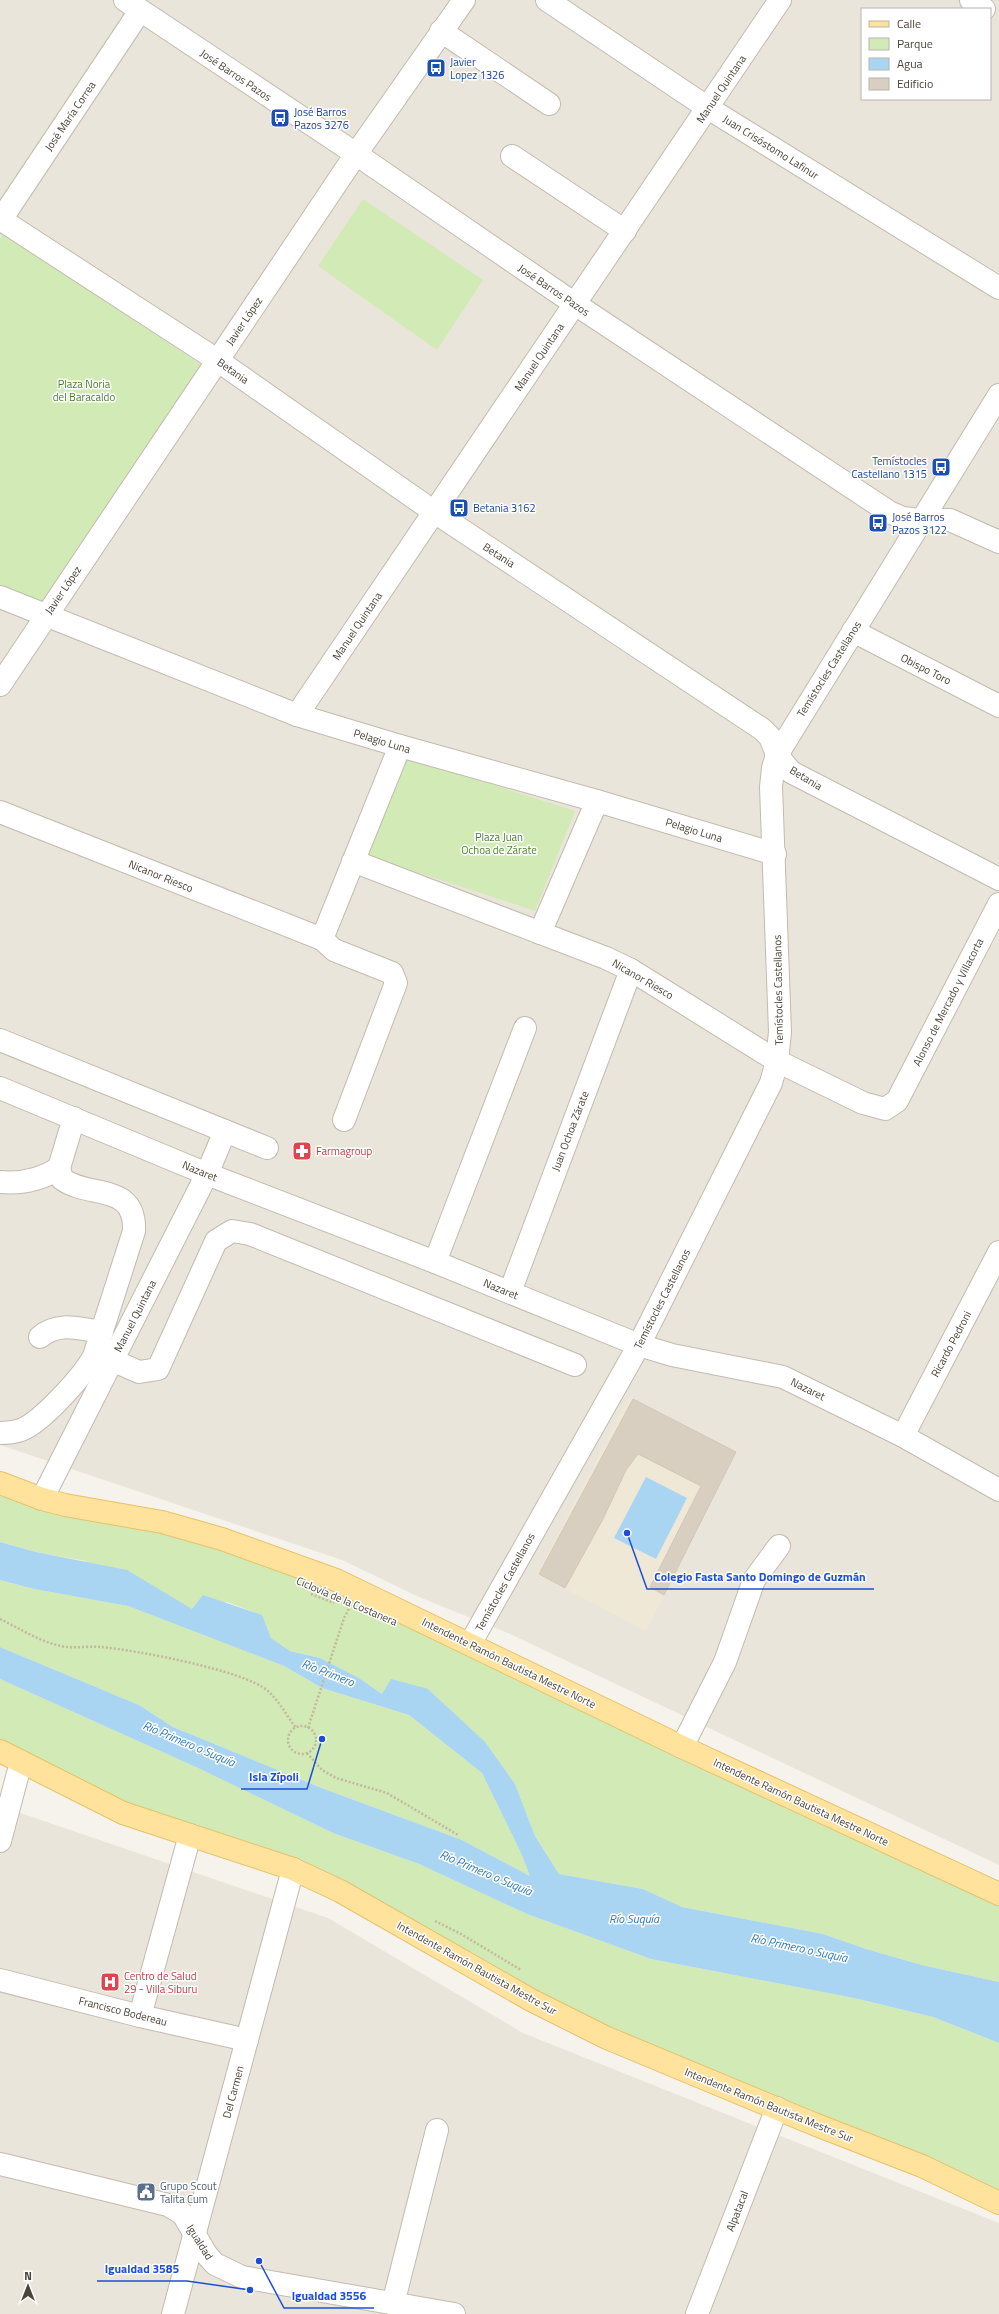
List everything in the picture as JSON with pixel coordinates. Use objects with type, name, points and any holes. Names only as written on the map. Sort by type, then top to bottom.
[{"type":"main road","name":"Intendente Ramón Bautista Mestre Norte","points":[[0,1483],[42,1499],[162,1522],[222,1539],[336,1580],[682,1747],[999,1894]]},
{"type":"main road","name":"Intendente Ramón Bautista Mestre Sur","points":[[0,1751],[123,1813],[293,1869],[340,1891],[530,2000],[607,2038],[922,2166],[999,2203]]},
{"type":"street","name":"Javier López","points":[[0,685],[356,154],[464,0]]},
{"type":"street","name":"Juan Crisóstomo Lafinur","points":[[547,0],[708,108],[999,288]]},
{"type":"street","name":"Manuel Quintana","points":[[297,715],[433,511],[625,231],[780,0]]},
{"type":"street","points":[[971,0],[983,8]]},
{"type":"street","name":"José Barros Pazos","points":[[132,5],[356,154],[575,304],[888,512],[903,518],[920,520],[950,520],[999,542]]},
{"type":"street","name":"José María Correa","points":[[0,220],[132,5]]},
{"type":"street","points":[[441,31],[549,104]]},
{"type":"street","points":[[512,156],[625,231]]},
{"type":"street","name":"Betania","points":[[0,220],[217,360],[433,511],[762,729],[770,737],[777,755],[791,772],[999,879]]},
{"type":"street","name":"Temístocles Castellanos","points":[[470,1644],[639,1345],[771,1083],[777,1061],[780,1032],[775,854],[771,787],[773,768],[777,755],[920,520],[999,395]]},
{"type":"street","name":"Pelagio Luna","points":[[0,597],[297,715],[400,746],[597,800],[775,854]]},
{"type":"street","name":"Obispo Toro","points":[[853,631],[999,706]]},
{"type":"street","points":[[322,939],[400,746]]},
{"type":"street","points":[[540,933],[597,800]]},
{"type":"street","name":"Nicanor Riesco","points":[[0,812],[322,939],[334,950],[392,973],[396,983],[344,1120]]},
{"type":"street","name":"Nicanor Riesco","points":[[353,861],[540,933],[631,970],[777,1061],[863,1103],[885,1109],[897,1101]]},
{"type":"street","name":"Alonso de Mercado y Villacorta","points":[[897,1101],[999,904]]},
{"type":"street","name":"Juan Ochoa Zárate","points":[[510,1292],[631,970]]},
{"type":"street","points":[[435,1262],[525,1028]]},
{"type":"street","points":[[0,1040],[267,1148]]},
{"type":"street","name":"Nazaret","points":[[0,1088],[208,1174],[435,1262],[639,1345],[672,1355],[783,1377],[903,1436],[999,1490]]},
{"type":"street","points":[[0,1433],[22,1430],[33,1422],[74,1384],[86,1370],[94,1356],[134,1231],[132,1214],[126,1202],[120,1198],[67,1183],[62,1179],[59,1168],[74,1118]]},
{"type":"street","name":"Manuel Quintana","points":[[42,1499],[208,1174],[225,1131]]},
{"type":"street","points":[[0,1182],[31,1181],[46,1176],[59,1168]]},
{"type":"street","points":[[112,1360],[139,1372],[158,1369],[216,1241],[232,1231],[250,1234],[575,1365]]},
{"type":"street","name":"Ricardo Pedroni","points":[[903,1436],[999,1252]]},
{"type":"street","points":[[40,1337],[58,1319],[102,1332]]},
{"type":"street","points":[[682,1747],[725,1662],[754,1580],[779,1546]]},
{"type":"street","points":[[0,1841],[21,1762]]},
{"type":"street","points":[[140,2016],[190,1836]]},
{"type":"street","name":"Del Carmen","points":[[173,2314],[293,1869]]},
{"type":"street","name":"Francisco Bodereau","points":[[0,1980],[140,2016],[247,2040]]},
{"type":"street","name":"Alpatacal","points":[[697,2314],[777,2108]]},
{"type":"street","points":[[393,2304],[437,2130]]},
{"type":"street","name":"Igualdad","points":[[0,2164],[168,2205],[183,2214],[206,2254],[215,2264],[242,2276],[454,2314]]},
{"type":"path","name":"Ciclovía de la Costanera","points":[[306,1592],[341,1605]]},
{"type":"path","name":"Ciclovía de la Costanera","points":[[348,1608],[354,1611]]},
{"type":"path","points":[[308,1728],[344,1618]]},
{"type":"path","points":[[0,1619],[38,1638],[66,1647],[127,1651],[178,1660],[237,1677],[269,1692],[296,1728]]},
{"type":"path","points":[[307,1753],[311,1750],[315,1742],[314,1734],[308,1728],[296,1728],[289,1734],[288,1744],[294,1751],[307,1753],[322,1770],[336,1778],[387,1793],[458,1835]]},
{"type":"shaded area","points":[[0,0],[999,0],[999,1865],[508,1633],[419,1597],[342,1560],[0,1445]]},
{"type":"shaded area","points":[[629,1397],[736,1452],[646,1631],[537,1574]]},
{"type":"shaded area","points":[[0,1806],[328,1918],[523,2033],[999,2223],[999,2314],[0,2314]]},
{"type":"green space","points":[[363,199],[483,280],[437,350],[318,266]]},
{"type":"green space","name":"Plaza Noria del Baracaldo","points":[[3,234],[203,366],[41,603],[0,589],[0,239]]},
{"type":"green space","name":"Plaza Juan Ochoa de Zárate","points":[[405,757],[575,811],[535,911],[365,855]]},
{"type":"green space","points":[[0,1483],[222,1539],[999,1894],[999,1982],[922,1965],[866,1949],[823,1934],[682,1907],[643,1889],[559,1874],[535,1836],[515,1784],[485,1743],[428,1689],[382,1694],[359,1678],[320,1658],[290,1651],[271,1638],[261,1615],[227,1602],[192,1609],[85,1561],[36,1552],[0,1542]]},
{"type":"green space","points":[[0,1580],[34,1589],[128,1606],[284,1666],[322,1688],[409,1715],[482,1773],[521,1853],[530,1876],[462,1840],[319,1787],[173,1727],[139,1705],[0,1647]]},
{"type":"green space","points":[[0,1679],[198,1768],[333,1833],[419,1864],[527,1914],[651,1959],[854,1998],[933,2017],[999,2043],[999,2203],[777,2108],[249,1855],[0,1751]]},
{"type":"water","points":[[646,1477],[687,1498],[656,1559],[614,1538]]},
{"type":"water","name":"Río Suquía","points":[[0,1542],[36,1552],[127,1570],[192,1609],[203,1595],[262,1615],[271,1638],[290,1651],[320,1658],[359,1678],[382,1694],[391,1679],[428,1689],[485,1742],[515,1784],[535,1836],[559,1874],[643,1889],[682,1907],[823,1934],[866,1949],[922,1965],[999,1982],[999,2043],[933,2017],[854,1998],[651,1959],[527,1914],[419,1864],[333,1833],[198,1768],[0,1679],[0,1647],[139,1705],[173,1727],[319,1787],[462,1840],[530,1876],[521,1853],[482,1773],[409,1715],[322,1688],[284,1666],[128,1606],[34,1589],[0,1580]]},
{"type":"building","points":[[633,1399],[736,1452],[664,1595],[650,1587],[701,1486],[638,1454],[626,1470],[603,1519],[565,1588],[539,1574]]},
{"type":"place","name":"Javier Lopez 1326","points":[[436,68]]},
{"type":"place","name":"José Barros Pazos 3276","points":[[280,118]]},
{"type":"place","name":"Temístocles Castellano 1315","points":[[941,467]]},
{"type":"place","name":"Betania 3162","points":[[459,508]]},
{"type":"place","name":"José Barros Pazos 3122","points":[[878,523]]},
{"type":"place","name":"Farmagroup","points":[[302,1151]]},
{"type":"place","name":"Colegio Fasta Santo Domingo de Guzmán","points":[[627,1533]]},
{"type":"place","name":"Isla Zípoli","points":[[322,1739]]},
{"type":"place","name":"Centro de Salud 29 - Villa Siburu","points":[[110,1982]]},
{"type":"place","name":"Grupo Scout Talita Cum","points":[[146,2192]]},
{"type":"place","name":"Igualdad 3556","points":[[259,2261]]},
{"type":"place","name":"Igualdad 3585","points":[[250,2290]]},
{"type":"water label","name":"Río Primero","points":[[328,1673]]},
{"type":"water label","name":"Río Primero o Suquía","points":[[189,1744]]},
{"type":"water label","name":"Río Primero o Suquía","points":[[486,1873]]},
{"type":"water label","name":"Río Primero o Suquía","points":[[799,1948]]}]
